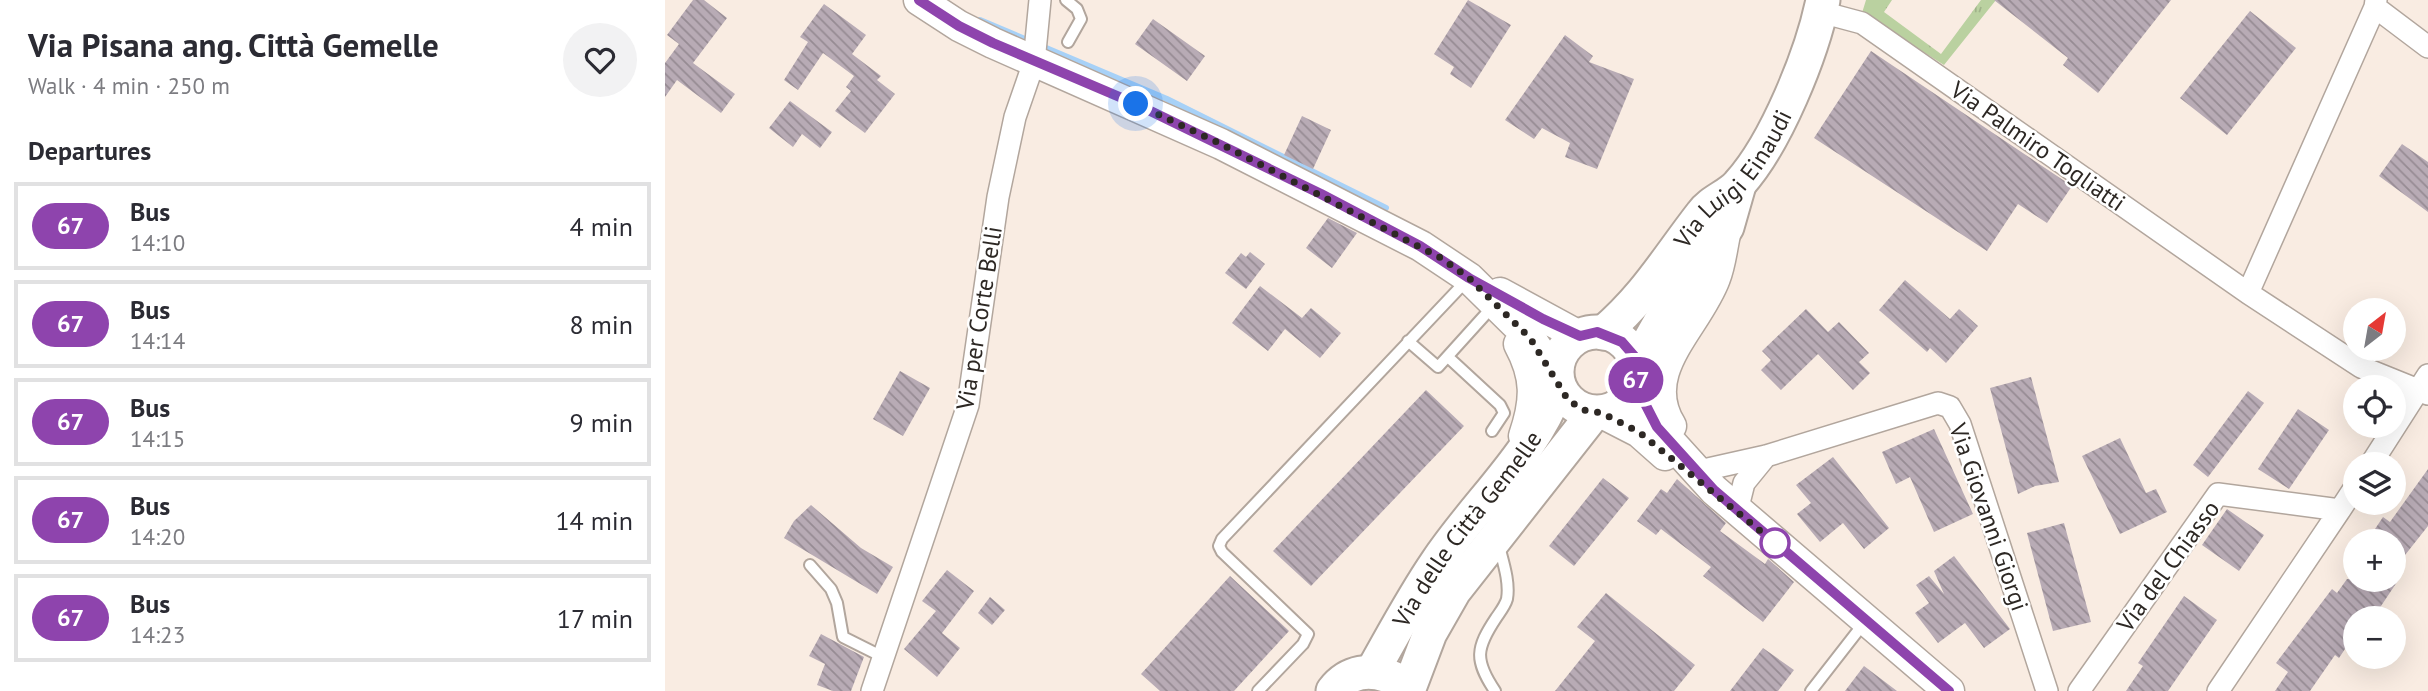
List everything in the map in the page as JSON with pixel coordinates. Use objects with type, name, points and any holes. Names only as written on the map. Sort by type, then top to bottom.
[{"type":"main road","points":[[919,0],[959,26],[1040,27],[1234,150],[1420,246],[1469,278],[1591,335],[1622,342],[1661,433],[1737,511],[1949,691]]},
{"type":"main road","name":"Via Luigi Einaudi","points":[[1591,335],[1634,307],[1704,211],[1739,185],[1789,102],[1822,6]]},
{"type":"main road","points":[[1706,481],[1668,421],[1661,402],[1661,384],[1679,340],[1715,279],[1739,185]]},
{"type":"main road","name":"Via Luigi Einaudi","points":[[1636,373],[1670,305],[1727,227]]},
{"type":"main road","points":[[1469,278],[1530,338],[1557,382],[1576,406],[1639,432],[1706,481]]},
{"type":"main road","points":[[1495,305],[1529,363],[1534,380],[1531,415],[1514,463]]},
{"type":"main road","points":[[1557,382],[1566,347],[1591,335]]},
{"type":"main road","points":[[1598,413],[1619,406],[1636,373]]},
{"type":"main road","name":"Via delle Città Gemelle","points":[[1372,672],[1437,562],[1543,423],[1557,382]]},
{"type":"main road","name":"Via delle Città Gemelle","points":[[1407,691],[1445,606],[1497,536],[1598,413]]},
{"type":"main road","points":[[1333,691],[1353,675],[1372,672],[1393,678],[1407,691]]},
{"type":"street","points":[[2248,293],[2372,2],[2428,47]]},
{"type":"street","name":"Via Palmiro Togliatti","points":[[1822,6],[1862,23],[2248,293],[2361,367],[2425,386]]},
{"type":"street","name":"Via per Corte Belli","points":[[872,691],[968,405],[997,197],[1015,117],[1040,27]]},
{"type":"street","points":[[2379,452],[2425,386]]},
{"type":"street","name":"Via Giovanni Giorgi","points":[[1706,481],[1766,456],[1912,409],[1938,403],[1950,407],[1960,424],[2047,691]]},
{"type":"street","points":[[1737,511],[1745,483],[1766,456]]},
{"type":"street","name":"Via del Chiasso","points":[[2079,691],[2218,494],[2340,510]]},
{"type":"street","points":[[2218,691],[2343,505]]},
{"type":"lane","points":[[1066,0],[1077,9],[1081,19],[1068,43]]},
{"type":"lane","points":[[1258,691],[1303,644],[1308,634],[1222,552],[1219,545],[1222,539],[1469,278]]},
{"type":"lane","points":[[1408,341],[1438,367],[1495,305]]},
{"type":"lane","points":[[1448,357],[1500,405],[1504,413],[1492,431]]},
{"type":"lane","points":[[1495,691],[1478,652],[1506,603],[1507,590],[1497,536]]},
{"type":"lane","points":[[810,565],[831,589],[837,603],[843,637],[883,657]]},
{"type":"lane","points":[[1811,691],[1866,621]]},
{"type":"green space","points":[[1866,0],[1892,0],[1884,12],[1941,54],[1981,0],[1996,0],[1944,65],[1862,13]]},
{"type":"building","points":[[693,0],[704,0],[727,18],[693,63],[735,94],[721,113],[677,80],[665,97],[665,63],[679,44],[667,35]]},
{"type":"building","points":[[1468,0],[1511,25],[1471,88],[1450,74],[1454,67],[1434,54]]},
{"type":"building","points":[[1994,0],[2171,0],[2098,93],[2063,65],[2068,58]]},
{"type":"building","points":[[824,4],[866,35],[852,54],[881,76],[877,80],[895,94],[865,133],[835,111],[851,91],[846,87],[854,76],[823,53],[798,90],[784,80],[808,42],[800,37]]},
{"type":"building","points":[[2250,11],[2296,48],[2227,135],[2180,98]]},
{"type":"building","points":[[1153,19],[1205,56],[1187,81],[1135,44]]},
{"type":"building","points":[[1565,35],[1593,56],[1589,62],[1634,79],[1597,169],[1565,157],[1570,143],[1542,128],[1534,139],[1505,120]]},
{"type":"building","points":[[1871,51],[2072,186],[2047,223],[2018,204],[1987,251],[1814,138]]},
{"type":"building","points":[[790,101],[832,132],[820,148],[802,134],[793,147],[769,128]]},
{"type":"building","points":[[1302,116],[1331,130],[1313,169],[1284,155]]},
{"type":"building","points":[[2402,144],[2428,162],[2428,212],[2379,176]]},
{"type":"building","points":[[1328,218],[1357,233],[1332,268],[1306,248]]},
{"type":"building","points":[[1250,252],[1265,264],[1246,289],[1225,273],[1241,253],[1246,257]]},
{"type":"building","points":[[1905,280],[1950,319],[1959,309],[1978,326],[1946,363],[1930,348],[1927,352],[1879,310]]},
{"type":"building","points":[[1260,286],[1302,318],[1311,308],[1341,333],[1320,358],[1285,329],[1268,351],[1232,323]]},
{"type":"building","points":[[1806,309],[1828,332],[1839,322],[1869,353],[1859,362],[1870,373],[1853,390],[1818,354],[1781,390],[1761,370],[1771,360],[1762,351]]},
{"type":"building","points":[[900,371],[930,388],[903,436],[873,419]]},
{"type":"building","points":[[2031,377],[2059,482],[2035,486],[2018,494],[1990,388]]},
{"type":"building","points":[[1426,390],[1464,426],[1311,586],[1273,551]]},
{"type":"building","points":[[2248,391],[2264,403],[2208,477],[2193,465]]},
{"type":"building","points":[[2298,409],[2329,430],[2289,489],[2258,469]]},
{"type":"building","points":[[1934,429],[1973,514],[1934,532],[1910,477],[1896,484],[1882,452]]},
{"type":"building","points":[[2120,438],[2146,493],[2156,489],[2167,512],[2120,534],[2082,456]]},
{"type":"building","points":[[1833,457],[1889,528],[1864,549],[1843,523],[1820,542],[1797,514],[1811,503],[1796,485]]},
{"type":"building","points":[[2428,469],[2428,526],[2406,554],[2406,529],[2375,529],[2383,517],[2390,522],[2395,515],[2406,515],[2406,500]]},
{"type":"building","points":[[1603,478],[1629,498],[1574,566],[1549,546]]},
{"type":"building","points":[[1677,479],[1726,523],[1720,531],[1765,564],[1768,559],[1794,582],[1763,622],[1703,576],[1711,567],[1661,529],[1656,535],[1637,521],[1661,489],[1667,493]]},
{"type":"building","points":[[811,505],[861,548],[893,567],[877,594],[784,538],[794,521]]},
{"type":"building","points":[[2227,509],[2264,535],[2239,571],[2202,545]]},
{"type":"building","points":[[2064,523],[2091,622],[2053,631],[2027,533]]},
{"type":"building","points":[[1954,556],[2010,629],[1984,648],[1965,623],[1938,643],[1915,613],[1929,603],[1916,585],[1929,576],[1944,594],[1934,571]]},
{"type":"building","points":[[947,570],[974,591],[942,633],[960,648],[937,677],[904,649],[936,611],[922,601]]},
{"type":"building","points":[[1230,576],[1289,631],[1234,691],[1160,691],[1141,674]]},
{"type":"building","points":[[2343,585],[2343,592],[2390,592],[2381,606],[2343,606],[2343,652],[2339,658],[2335,655],[2310,691],[2275,691],[2288,672],[2276,663],[2332,589],[2337,593]]},
{"type":"building","points":[[1606,593],[1695,665],[1674,691],[1555,691],[1595,641],[1577,627]]},
{"type":"building","points":[[2184,596],[2217,620],[2168,691],[2126,691],[2143,666],[2138,663]]},
{"type":"building","points":[[990,597],[1005,610],[992,625],[978,613]]},
{"type":"building","points":[[821,634],[864,657],[851,691],[833,691],[817,685],[825,664],[809,656]]},
{"type":"building","points":[[1763,648],[1794,670],[1778,691],[1730,691]]},
{"type":"building","points":[[1864,666],[1897,691],[1845,691]]},
{"type":"waterway","points":[[980,20],[1167,99],[1386,208]]},
{"type":"bus line","name":"67","points":[[919,0],[959,26],[993,43],[1136,104],[1321,194],[1420,246],[1469,278],[1543,319],[1580,336],[1597,332],[1622,342],[1635,357],[1638,367],[1635,384],[1665,438],[1737,511],[1949,691]]},
{"type":"route","points":[[1136,104],[1321,194],[1441,258],[1469,278],[1530,338],[1556,376],[1558,387],[1568,400],[1584,410],[1602,413],[1639,432],[1667,457],[1714,490],[1775,543]]}]
